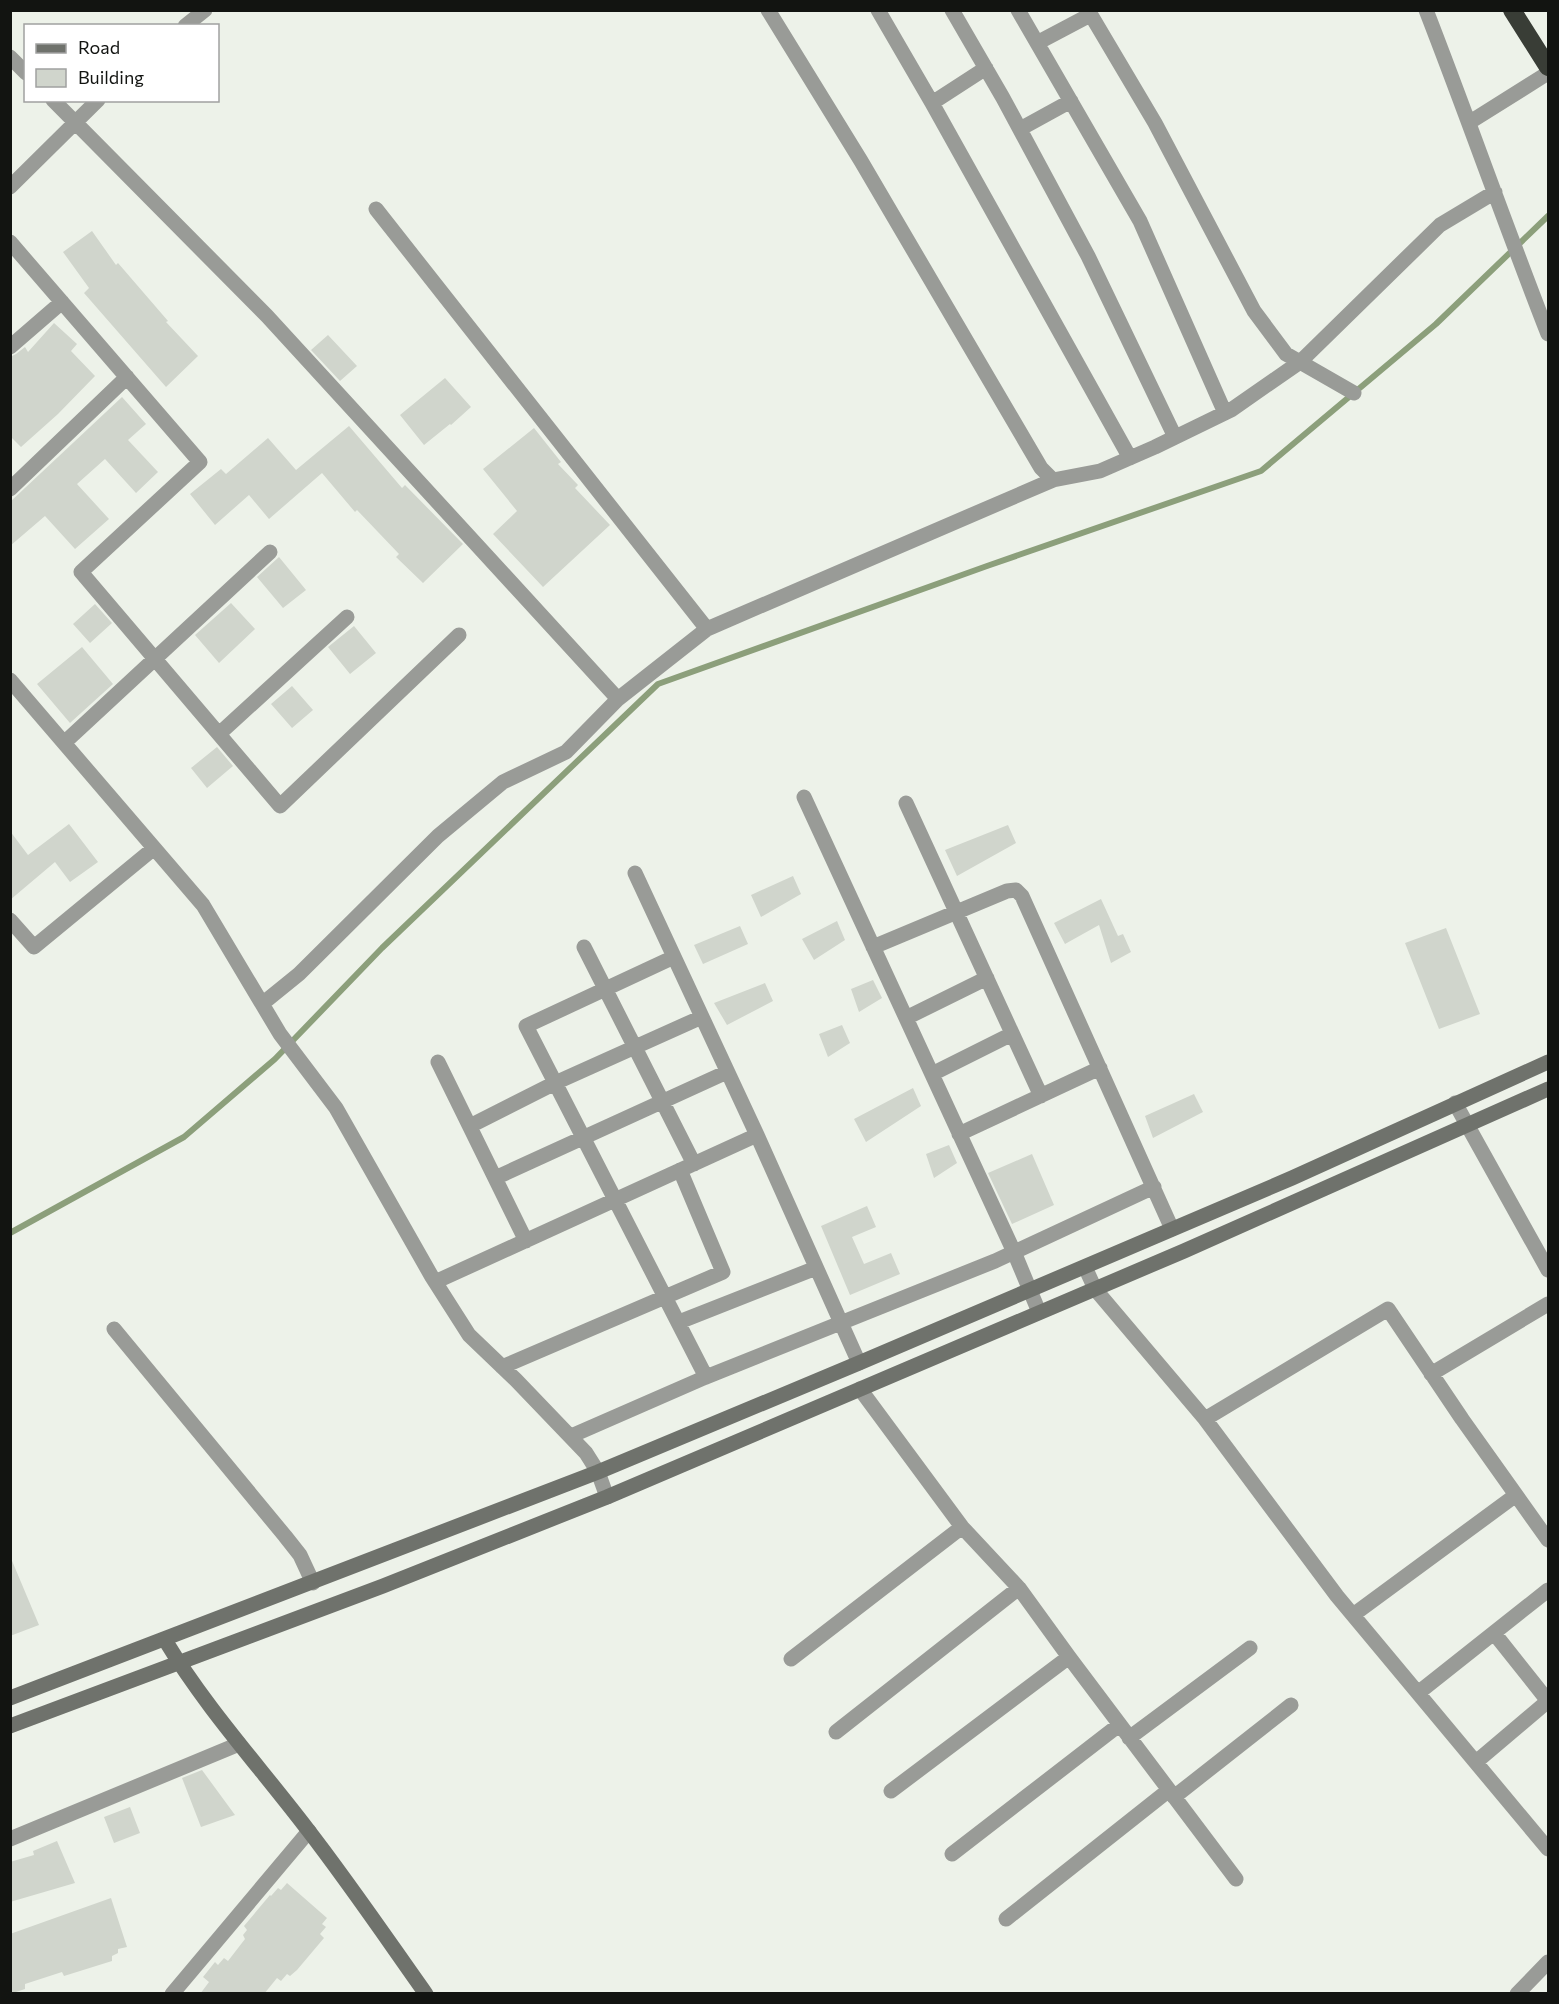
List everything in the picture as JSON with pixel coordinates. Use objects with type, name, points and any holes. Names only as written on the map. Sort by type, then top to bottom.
[{"type":"highway","points":[[1512,10],[1545,61]]},
{"type":"street","points":[[188,24],[205,10]]},
{"type":"street","points":[[768,10],[861,161],[1041,468],[1053,480]]},
{"type":"street","points":[[878,10],[932,102],[1130,458]]},
{"type":"street","points":[[952,10],[1020,129],[1088,256],[1175,437]]},
{"type":"street","points":[[1018,10],[1140,221],[1225,413]]},
{"type":"street","points":[[1426,10],[1548,334]]},
{"type":"street","points":[[1037,43],[1089,13],[1155,123],[1254,311],[1286,354],[1354,393]]},
{"type":"street","points":[[10,57],[24,71]]},
{"type":"street","points":[[932,102],[986,68]]},
{"type":"street","points":[[1470,122],[1548,73]]},
{"type":"street","points":[[1020,129],[1071,101]]},
{"type":"street","points":[[55,102],[267,316],[618,699]]},
{"type":"street","points":[[10,187],[96,102]]},
{"type":"street","points":[[262,1004],[299,974],[438,836],[503,782],[566,752],[618,699],[707,629],[1053,480],[1100,471],[1225,413],[1300,362],[1440,225],[1495,192]]},
{"type":"street","points":[[376,209],[707,629]]},
{"type":"street","points":[[10,242],[200,462],[81,572],[280,806],[459,635]]},
{"type":"street","points":[[10,347],[62,302]]},
{"type":"street","points":[[10,489],[127,377]]},
{"type":"street","points":[[64,743],[270,552]]},
{"type":"street","points":[[219,734],[348,617]]},
{"type":"street","points":[[10,680],[203,905],[280,1034],[327,1093],[375,1173],[435,1282],[469,1335],[586,1453],[607,1497]]},
{"type":"street","points":[[804,797],[1014,1252],[1039,1312]]},
{"type":"street","points":[[906,803],[1041,1096]]},
{"type":"street","points":[[10,920],[34,947],[153,849]]},
{"type":"street","points":[[635,873],[757,1135],[859,1363]]},
{"type":"street","points":[[873,946],[1007,891],[1016,890],[1022,896],[1172,1229]]},
{"type":"street","points":[[502,1367],[723,1272],[662,1101],[584,947]]},
{"type":"street","points":[[674,957],[526,1026],[706,1377]]},
{"type":"street","points":[[906,1018],[987,978]]},
{"type":"street","points":[[470,1126],[555,1083],[702,1017]]},
{"type":"street","points":[[932,1074],[1012,1034]]},
{"type":"street","points":[[438,1062],[526,1241]]},
{"type":"street","points":[[10,1698],[597,1472],[1292,1178],[1548,1062]]},
{"type":"street","points":[[959,1134],[1100,1068]]},
{"type":"street","points":[[495,1178],[727,1072]]},
{"type":"street","points":[[10,1726],[383,1587],[607,1497],[1184,1251],[1548,1089]]},
{"type":"street","points":[[1455,1103],[1548,1270]]},
{"type":"street","points":[[435,1282],[757,1135]]},
{"type":"street","points":[[571,1436],[706,1377],[1014,1252],[1154,1187]]},
{"type":"street","points":[[1085,1267],[1095,1289],[1205,1419],[1353,1615],[1548,1848]]},
{"type":"street","points":[[679,1322],[816,1268]]},
{"type":"street","points":[[1431,1374],[1548,1304]]},
{"type":"street","points":[[1205,1419],[1388,1309],[1548,1540]]},
{"type":"street","points":[[114,1329],[300,1555],[313,1582]]},
{"type":"street","points":[[860,1389],[962,1527],[1019,1588],[1236,1879]]},
{"type":"street","points":[[1353,1615],[1516,1495]]},
{"type":"street","points":[[791,1659],[962,1527]]},
{"type":"street","points":[[836,1731],[1019,1588]]},
{"type":"street","points":[[1418,1693],[1548,1590]]},
{"type":"street","points":[[1476,1762],[1548,1701],[1494,1633]]},
{"type":"street","points":[[165,1640],[179,1663],[239,1744],[309,1831],[426,1994]]},
{"type":"street","points":[[1129,1738],[1250,1648]]},
{"type":"street","points":[[891,1791],[1069,1657]]},
{"type":"street","points":[[1006,1918],[1291,1705]]},
{"type":"street","points":[[952,1854],[1119,1725]]},
{"type":"street","points":[[10,1839],[239,1744]]},
{"type":"street","points":[[172,1994],[309,1831]]},
{"type":"street","points":[[1517,1994],[1548,1962]]},
{"type":"building","points":[[92,231],[116,265],[118,263],[168,321],[166,322],[198,356],[166,387],[84,293],[89,288],[63,252]]},
{"type":"building","points":[[54,323],[77,344],[71,351],[95,376],[58,414],[21,447],[10,436],[10,357],[25,347],[28,352]]},
{"type":"building","points":[[328,335],[357,366],[340,381],[311,350]]},
{"type":"building","points":[[445,378],[471,407],[424,445],[400,415]]},
{"type":"building","points":[[122,397],[146,424],[128,440],[158,472],[136,493],[105,459],[77,484],[109,519],[75,549],[45,516],[10,546],[10,502]]},
{"type":"building","points":[[349,426],[402,488],[405,485],[463,544],[423,583],[396,557],[399,554],[357,510],[355,512],[322,473],[269,519],[249,495],[215,525],[190,494],[221,469],[226,474],[268,438],[296,470]]},
{"type":"building","points":[[534,428],[561,462],[558,464],[578,485],[575,488],[610,525],[543,587],[493,534],[517,511],[483,469]]},
{"type":"building","points":[[279,557],[306,590],[283,608],[257,577]]},
{"type":"building","points":[[231,603],[255,629],[219,663],[195,635]]},
{"type":"building","points":[[95,604],[112,623],[90,643],[73,624]]},
{"type":"building","points":[[354,626],[376,653],[350,674],[328,647]]},
{"type":"building","points":[[82,647],[113,684],[70,723],[37,684]]},
{"type":"building","points":[[292,686],[313,710],[292,728],[271,704]]},
{"type":"building","points":[[217,747],[233,766],[207,788],[191,768]]},
{"type":"building","points":[[69,824],[98,862],[70,882],[55,862],[10,900],[10,831],[28,855]]},
{"type":"building","points":[[1008,825],[1016,843],[957,876],[945,850]]},
{"type":"building","points":[[793,876],[801,894],[761,917],[751,895]]},
{"type":"building","points":[[1101,899],[1118,936],[1123,934],[1131,952],[1111,963],[1099,925],[1065,944],[1054,923]]},
{"type":"building","points":[[837,921],[845,940],[814,960],[802,939]]},
{"type":"building","points":[[740,926],[748,944],[703,964],[694,945]]},
{"type":"building","points":[[1446,928],[1480,1014],[1439,1029],[1405,943]]},
{"type":"building","points":[[873,980],[882,998],[859,1012],[851,989]]},
{"type":"building","points":[[765,983],[773,1001],[727,1025],[714,1003]]},
{"type":"building","points":[[842,1025],[850,1043],[828,1057],[819,1034]]},
{"type":"building","points":[[913,1088],[921,1106],[866,1142],[854,1119]]},
{"type":"building","points":[[1194,1094],[1203,1112],[1153,1138],[1145,1116]]},
{"type":"building","points":[[949,1145],[957,1163],[934,1178],[926,1154]]},
{"type":"building","points":[[1032,1154],[1054,1205],[1012,1224],[988,1173]]},
{"type":"building","points":[[867,1206],[876,1227],[852,1237],[864,1264],[891,1253],[900,1274],[850,1295],[821,1226]]},
{"type":"building","points":[[10,1556],[39,1625],[10,1636]]},
{"type":"building","points":[[202,1770],[235,1815],[201,1827],[182,1778]]},
{"type":"building","points":[[130,1807],[140,1833],[114,1843],[104,1817]]},
{"type":"building","points":[[57,1841],[75,1883],[10,1902],[10,1862],[34,1855],[33,1851]]},
{"type":"building","points":[[287,1883],[327,1918],[322,1924],[326,1927],[320,1934],[324,1938],[297,1970],[290,1976],[287,1974],[281,1981],[277,1978],[264,1994],[200,1994],[209,1982],[203,1977],[215,1962],[218,1965],[224,1958],[228,1961],[245,1939],[243,1935],[247,1930],[244,1926],[270,1895],[278,1888],[281,1890]]},
{"type":"building","points":[[111,1898],[127,1947],[118,1949],[118,1953],[112,1956],[112,1961],[64,1976],[62,1972],[25,1984],[25,1989],[10,1994],[10,1934]]},
{"type":"waterway","points":[[10,1233],[184,1137],[275,1059],[382,948],[658,684],[1261,471],[1436,324],[1548,216]]}]
